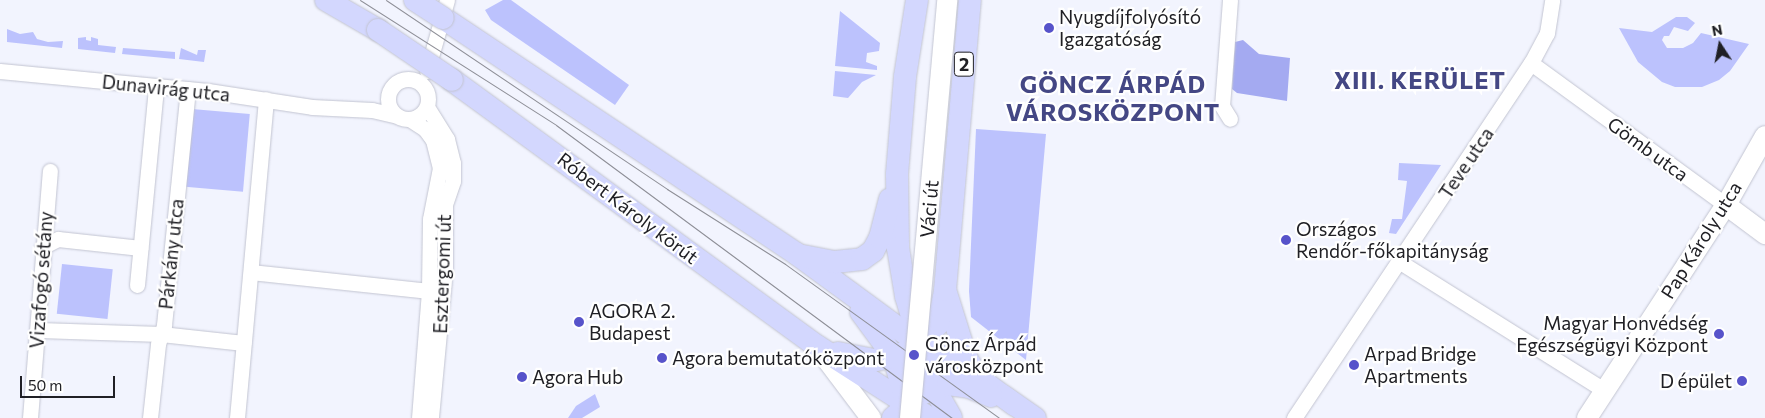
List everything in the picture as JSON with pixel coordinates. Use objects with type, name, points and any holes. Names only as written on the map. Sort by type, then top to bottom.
[{"type":"main road","name":"Róbert Károly körút","points":[[326,0],[378,30],[452,80],[817,346],[905,415],[929,418]]},
{"type":"main road","points":[[415,0],[797,254],[920,344],[974,375],[1035,418]]},
{"type":"main road","name":"Váci út","points":[[897,174],[905,77],[918,0]]},
{"type":"main road","name":"Váci út","points":[[905,415],[947,0]]},
{"type":"main road","name":"Váci út","points":[[920,344],[938,324],[945,290],[970,0]]},
{"type":"main road","name":"Pap Károly utca","points":[[1587,418],[1726,205],[1765,136]]},
{"type":"main road","points":[[797,254],[850,262],[873,251],[897,174]]},
{"type":"main road","points":[[897,174],[910,241],[922,250],[937,248],[941,246],[950,225]]},
{"type":"main road","points":[[897,174],[898,248],[906,296],[934,388],[951,418]]},
{"type":"main road","name":"Gömb utca","points":[[1726,205],[1765,234]]},
{"type":"main road","points":[[797,254],[864,314],[894,357],[905,415]]},
{"type":"main road","points":[[945,290],[974,375]]},
{"type":"main road","points":[[817,346],[855,359],[875,360],[894,357],[920,344]]},
{"type":"main road","points":[[817,346],[870,418]]},
{"type":"main road","points":[[905,415],[934,388],[948,384],[969,387],[1015,405]]},
{"type":"street","name":"Esztergomi út","points":[[431,418],[445,269],[445,204],[453,180],[453,163],[447,139],[427,107],[428,100],[423,85],[447,0]]},
{"type":"street","points":[[1230,0],[1222,106],[1230,119]]},
{"type":"street","name":"Teve utca","points":[[1294,418],[1400,262],[1531,63],[1547,33],[1552,0]]},
{"type":"street","name":"Gömb utca","points":[[1531,63],[1726,205]]},
{"type":"street","name":"Dunavirág utca","points":[[0,71],[188,89],[332,109],[372,110],[394,115]]},
{"type":"street","points":[[394,115],[388,104],[388,92],[396,83],[407,79],[423,85]]},
{"type":"street","points":[[137,285],[156,86]]},
{"type":"street","name":"Párkány utca","points":[[150,418],[188,89]]},
{"type":"street","name":"Dunavirág utca","points":[[332,109],[370,102],[388,92]]},
{"type":"street","points":[[236,418],[266,99]]},
{"type":"street","points":[[411,120],[427,107]]},
{"type":"street","name":"Esztergomi út","points":[[394,115],[411,120],[426,129],[439,154],[440,178],[430,219],[430,291],[418,418]]},
{"type":"street","name":"Vizafogó sétány","points":[[30,418],[39,330],[37,304],[50,171]]},
{"type":"street","points":[[42,247],[58,240],[141,248]]},
{"type":"street","points":[[1400,262],[1604,390]]},
{"type":"street","name":"Esztergomi út","points":[[251,272],[430,291]]},
{"type":"street","points":[[39,330],[160,334],[244,343]]},
{"type":"shaded area","points":[[503,0],[511,0],[629,85],[615,105],[491,20],[485,10]]},
{"type":"shaded area","points":[[840,11],[880,43],[879,51],[867,53],[866,62],[877,66],[877,70],[835,66]]},
{"type":"shaded area","points":[[1676,17],[1687,17],[1695,23],[1688,31],[1674,27],[1669,36],[1664,36],[1662,40],[1667,48],[1683,48],[1693,43],[1701,33],[1749,44],[1730,71],[1719,80],[1702,87],[1675,87],[1662,82],[1638,62],[1619,28],[1652,32]]},
{"type":"shaded area","points":[[7,29],[20,34],[33,32],[37,39],[48,42],[63,41],[62,48],[7,42]]},
{"type":"shaded area","points":[[86,37],[86,40],[91,41],[91,37],[98,39],[98,45],[116,47],[115,53],[78,49],[78,38]]},
{"type":"shaded area","points":[[1243,40],[1259,54],[1290,58],[1287,101],[1237,93],[1232,89],[1235,42]]},
{"type":"shaded area","points":[[123,48],[175,52],[175,59],[122,54]]},
{"type":"shaded area","points":[[181,48],[197,55],[198,50],[206,50],[204,62],[179,59]]},
{"type":"shaded area","points":[[835,71],[876,75],[862,82],[848,98],[833,96]]},
{"type":"shaded area","points":[[192,109],[250,114],[243,192],[185,187]]},
{"type":"shaded area","points":[[976,129],[1046,134],[1026,360],[971,317],[969,291]]},
{"type":"shaded area","points":[[1399,163],[1441,165],[1396,234],[1389,233],[1392,219],[1402,219],[1407,181],[1398,180]]},
{"type":"shaded area","points":[[62,264],[113,269],[107,319],[57,314]]},
{"type":"shaded area","points":[[595,394],[600,407],[582,418],[568,418],[576,406]]},
{"type":"tram line","points":[[360,0],[556,125],[952,418]]},
{"type":"tram line","points":[[386,0],[667,189],[785,264],[999,418]]},
{"type":"place","name":"Nyugdíjfolyósító Igazgatóság","points":[[1049,28]]},
{"type":"place","name":"Országos Rendőr-főkapitányság","points":[[1286,240]]},
{"type":"place","name":"AGORA 2. Budapest","points":[[579,322]]},
{"type":"place","name":"Magyar Honvédség Egészségügyi Központ","points":[[1719,334]]},
{"type":"place","name":"Göncz Árpád városközpont","points":[[914,355]]},
{"type":"place","name":"Agora bemutatóközpont","points":[[662,358]]},
{"type":"place","name":"Arpad Bridge Apartments","points":[[1354,365]]},
{"type":"place","name":"Agora Hub","points":[[522,377]]},
{"type":"place","name":"D épület","points":[[1742,381]]},
{"type":"district","name":"XIII. KERÜLET","points":[[1420,80]]},
{"type":"district","name":"GÖNCZ ÁRPÁD VÁROSKÖZPONT","points":[[1113,98]]}]
